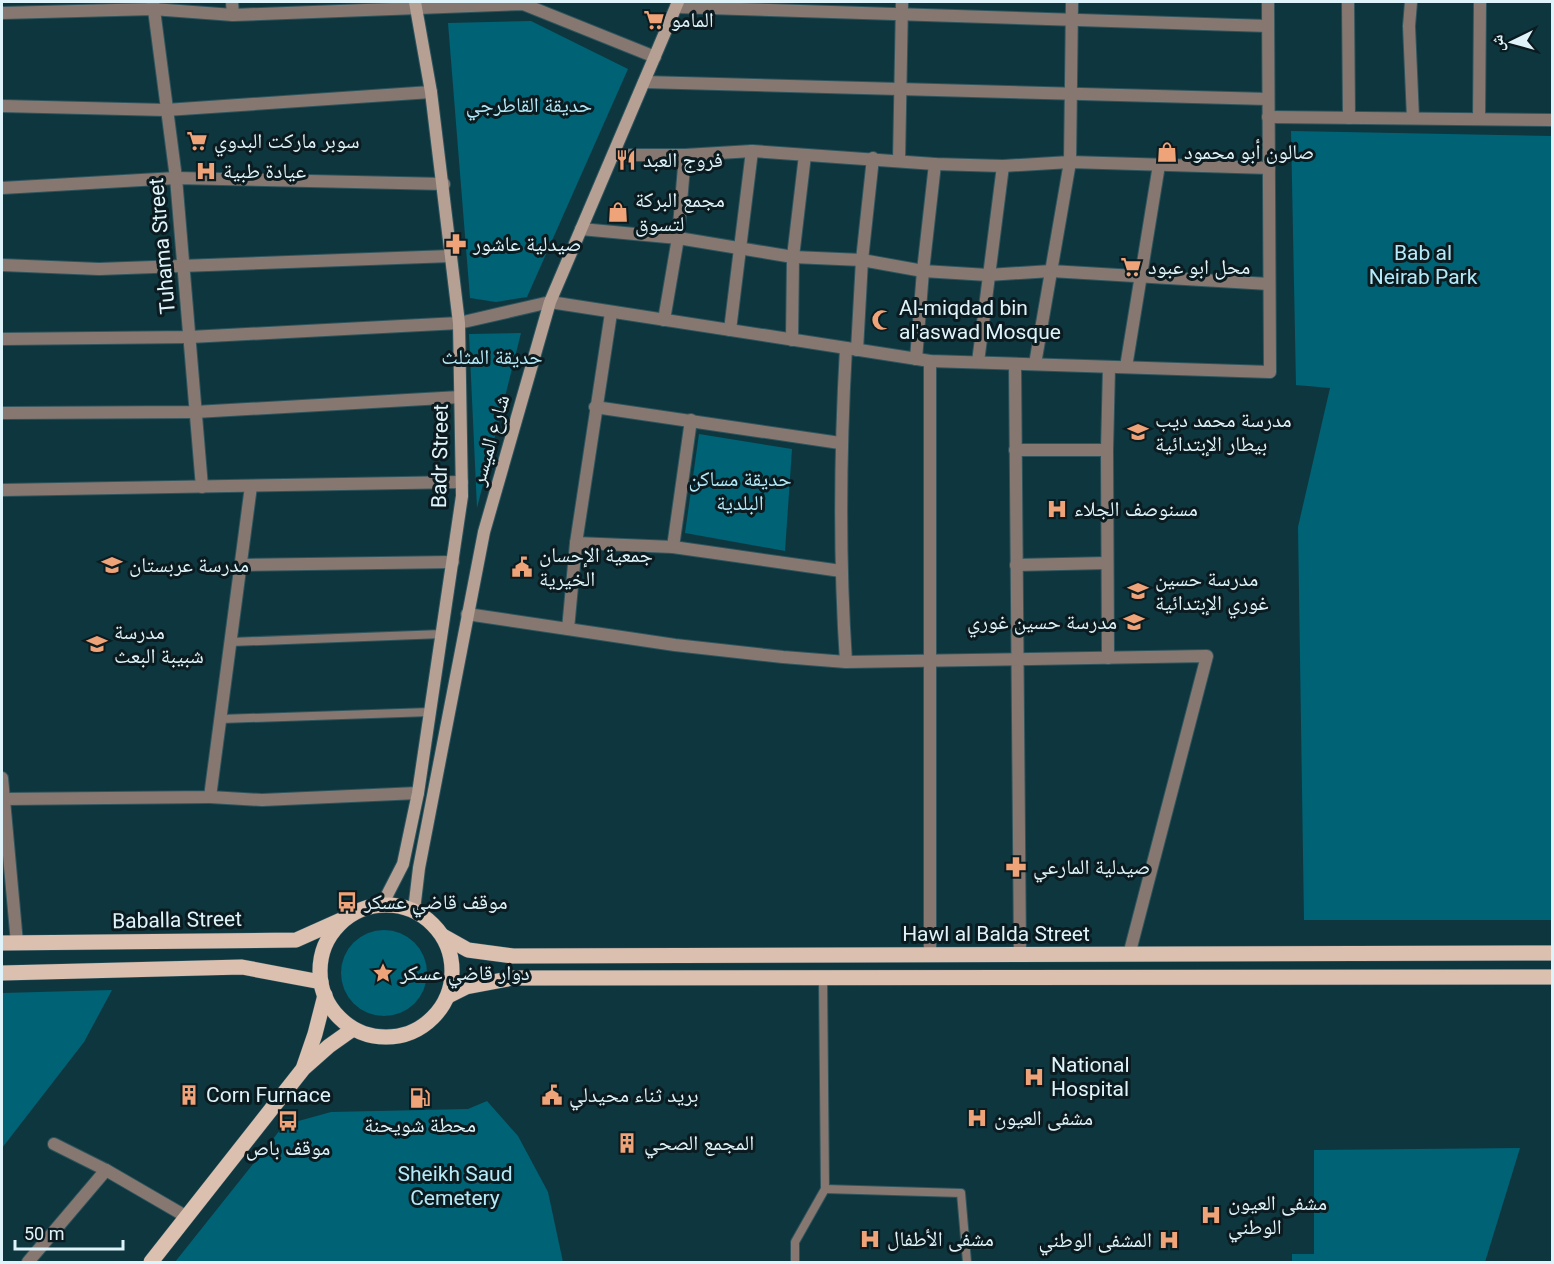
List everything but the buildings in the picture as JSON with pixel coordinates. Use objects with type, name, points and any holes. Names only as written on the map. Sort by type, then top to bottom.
[{"type":"main road","name":"شارع الميسر","points":[[414,910],[419,868],[484,532],[550,302],[677,4]]},
{"type":"main road","name":"Badr Street","points":[[382,904],[403,864],[418,793],[462,496],[459,323],[444,184],[416,5]]},
{"type":"main road","points":[[303,1069],[315,1035],[323,988],[321,963],[325,945],[335,929],[348,916],[359,910],[382,904],[398,905],[414,910],[430,921],[443,936],[451,955],[453,976],[448,996],[436,1015],[418,1029],[397,1037],[374,1036],[353,1029],[332,1008],[323,988]]},
{"type":"main road","name":"Baballa Street","points":[[9,943],[296,939],[348,916]]},
{"type":"main road","name":"Hawl al Balda Street","points":[[443,936],[468,950],[513,956],[1552,954]]},
{"type":"main road","points":[[2,973],[242,967],[323,988]]},
{"type":"main road","name":"Hawl al Balda Street","points":[[448,996],[466,987],[513,978],[1552,977]]},
{"type":"main road","points":[[151,1263],[303,1069],[353,1029]]},
{"type":"street","points":[[232,2],[233,15]]},
{"type":"street","points":[[899,161],[902,2]]},
{"type":"street","points":[[1035,364],[1070,162],[1072,2]]},
{"type":"street","points":[[2,339],[190,337],[459,323],[550,302],[930,361],[1270,372],[1268,2]]},
{"type":"street","points":[[1348,2],[1349,118]]},
{"type":"street","points":[[1411,2],[1409,26],[1413,118]]},
{"type":"street","points":[[1479,119],[1480,2]]},
{"type":"street","points":[[5,9],[153,5],[233,15],[308,7],[523,3],[655,57]]},
{"type":"street","points":[[677,4],[903,15],[1268,26]]},
{"type":"street","name":"Tuhama Street","points":[[153,5],[176,178],[202,487]]},
{"type":"street","points":[[644,82],[1268,99]]},
{"type":"street","points":[[2,106],[166,110],[431,92]]},
{"type":"street","points":[[1268,117],[1552,120]]},
{"type":"street","points":[[614,155],[685,155],[752,151],[935,164],[1003,166],[1070,162],[1269,168]]},
{"type":"street","points":[[730,330],[752,151]]},
{"type":"street","points":[[664,320],[678,238],[685,155]]},
{"type":"street","points":[[792,340],[793,257],[805,155]]},
{"type":"street","points":[[846,662],[841,571],[840,443],[873,158]]},
{"type":"street","points":[[916,359],[935,164]]},
{"type":"street","points":[[1126,367],[1159,165]]},
{"type":"street","points":[[978,362],[1003,166]]},
{"type":"street","points":[[2,188],[176,178],[444,184]]},
{"type":"street","points":[[581,229],[678,238],[793,257],[862,261],[923,271],[988,275],[1051,271],[1269,284]]},
{"type":"street","points":[[2,265],[99,269],[451,256]]},
{"type":"street","points":[[568,629],[576,543],[595,406],[611,313]]},
{"type":"street","points":[[930,361],[930,955]]},
{"type":"street","points":[[1015,364],[1020,955]]},
{"type":"street","points":[[1108,658],[1109,367]]},
{"type":"street","points":[[2,413],[195,412],[460,396]]},
{"type":"street","points":[[595,406],[840,443]]},
{"type":"street","points":[[673,547],[691,420]]},
{"type":"street","points":[[1015,450],[1107,450]]},
{"type":"street","points":[[2,490],[462,482]]},
{"type":"street","points":[[210,797],[251,486]]},
{"type":"street","points":[[576,543],[673,547],[841,571]]},
{"type":"street","points":[[242,566],[453,562]]},
{"type":"street","points":[[1016,565],[1107,563]]},
{"type":"street","points":[[467,614],[686,646],[846,662],[1207,656],[1129,955]]},
{"type":"street","points":[[2,778],[9,943]]},
{"type":"street","points":[[3,799],[210,797],[262,800],[418,793]]},
{"type":"street","points":[[54,1144],[106,1170],[187,1217]]},
{"type":"street","points":[[28,1263],[106,1170]]},
{"type":"lane","points":[[231,642],[442,634]]},
{"type":"lane","points":[[220,719],[430,712]]},
{"type":"lane","points":[[795,1263],[795,1242],[825,1189],[823,978]]},
{"type":"lane","points":[[825,1189],[961,1193],[967,1263]]},
{"type":"green space","name":"حديقة القاطرجي","points":[[531,21],[628,69],[527,297],[496,302],[470,298],[448,23]]},
{"type":"green space","name":"Bab al Neirab Park","points":[[1291,131],[1552,136],[1552,920],[1304,920],[1298,527],[1330,388],[1296,385]]},
{"type":"green space","name":"حديقة المثلث","points":[[521,333],[477,508],[469,334]]},
{"type":"green space","name":"حديقة مساكن البلدية","points":[[699,434],[792,449],[785,551],[685,533]]},
{"type":"green space","points":[[376,930],[392,930],[415,942],[424,956],[427,973],[424,990],[415,1004],[392,1016],[376,1016],[360,1009],[348,997],[341,981],[341,965],[348,949],[360,937]]},
{"type":"green space","points":[[112,990],[84,1042],[2,1148],[2,993]]},
{"type":"green space","name":"Sheikh Saud Cemetery","points":[[487,1101],[518,1136],[548,1192],[563,1262],[175,1262],[284,1125],[331,1112],[468,1109]]},
{"type":"green space","points":[[1520,1148],[1485,1262],[1292,1262],[1292,1254],[1314,1254],[1314,1150]]},
{"type":"place","name":"المامو","points":[[654,20]]},
{"type":"place","name":"سوبر ماركت البدوي","points":[[197,141]]},
{"type":"place","name":"صالون أبو محمود","points":[[1167,152]]},
{"type":"place","name":"فروج العبد","points":[[626,160]]},
{"type":"place","name":"عيادة طبية","points":[[206,171]]},
{"type":"place","name":"مجمع البركة لتسوق","points":[[618,212]]},
{"type":"place","name":"صيدلية عاشور","points":[[456,244]]},
{"type":"place","name":"محل ابو عبود","points":[[1131,267]]},
{"type":"place","name":"Al-miqdad bin al'aswad Mosque","points":[[882,320]]},
{"type":"place","name":"مدرسة محمد ديب بيطار الإبتدائية","points":[[1138,432]]},
{"type":"place","name":"مسنوصف الجلاء","points":[[1057,509]]},
{"type":"place","name":"مدرسة عربستان","points":[[112,565]]},
{"type":"place","name":"جمعية الإحسان الخيرية","points":[[522,567]]},
{"type":"place","name":"مدرسة حسين غوري الإبتدائية","points":[[1138,591]]},
{"type":"place","name":"مدرسة حسين غوري","points":[[1134,622]]},
{"type":"place","name":"مدرسة شبيبة البعث","points":[[97,644]]},
{"type":"place","name":"صيدلية المارعي","points":[[1016,867]]},
{"type":"place","name":"موقف قاضي عسكر","points":[[347,902]]},
{"type":"place","name":"دوار قاضي عسكر","points":[[383,973]]},
{"type":"place","name":"National Hospital","points":[[1034,1077]]},
{"type":"place","name":"Corn Furnace","points":[[189,1095]]},
{"type":"place","name":"بريد ثناء محيدلي","points":[[552,1095]]},
{"type":"place","name":"محطة شويحنة","points":[[420,1098]]},
{"type":"place","name":"مشفى العيون","points":[[977,1118]]},
{"type":"place","name":"موقف باص","points":[[288,1121]]},
{"type":"place","name":"المجمع الصحي","points":[[627,1143]]},
{"type":"place","name":"مشفى العيون الوطني","points":[[1211,1215]]},
{"type":"place","name":"مشفى الأطفال","points":[[870,1239]]},
{"type":"place","name":"المشفى الوطني","points":[[1169,1240]]}]
